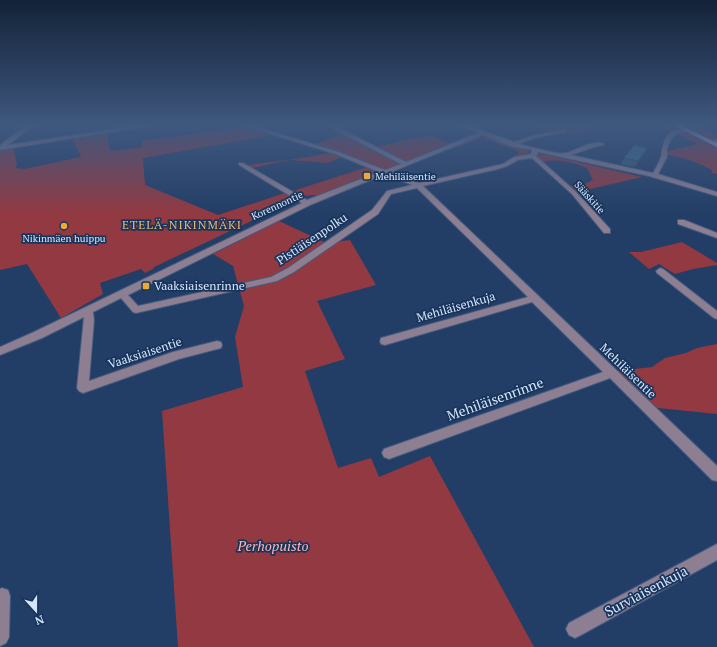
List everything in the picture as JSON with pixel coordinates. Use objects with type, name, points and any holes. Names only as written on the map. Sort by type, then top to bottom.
[{"type":"street","points":[[340,154],[418,185],[496,168],[506,165],[516,158],[533,156]]},
{"type":"street","points":[[387,154],[406,164]]},
{"type":"street","name":"Korennontie","points":[[0,351],[38,335],[307,203],[430,154]]},
{"type":"street","points":[[561,154],[655,175],[717,194]]},
{"type":"street","points":[[655,175],[664,158],[664,154]]},
{"type":"street","name":"Sääskitie","points":[[533,156],[574,193],[607,231]]},
{"type":"street","points":[[241,164],[307,203]]},
{"type":"street","name":"Pistiäisenpolku","points":[[122,294],[136,310],[274,279],[291,270],[375,212],[389,192],[418,185]]},
{"type":"street","name":"Mehiläisentie","points":[[418,185],[717,475]]},
{"type":"street","points":[[681,222],[717,236]]},
{"type":"street","points":[[660,272],[717,316]]},
{"type":"street","name":"Mehiläisenkuja","points":[[385,341],[535,298]]},
{"type":"street","name":"Vaaksiaisentie","points":[[88,310],[89,320],[83,388],[177,355],[217,345]]},
{"type":"street","name":"Mehiläisenrinne","points":[[389,453],[612,373]]},
{"type":"street","name":"Surviaisenkuja","points":[[575,629],[717,552]]},
{"type":"street","points":[[0,637],[2,596]]},
{"type":"green space","points":[[0,154],[15,154],[17,165],[15,168],[24,169],[81,157],[80,154],[165,154],[143,158],[145,185],[218,215],[285,193],[296,200],[154,267],[145,273],[141,269],[100,283],[103,294],[61,318],[27,264],[0,270]]},
{"type":"green space","points":[[320,154],[424,154],[318,195],[299,196],[293,191],[367,167],[345,156],[327,163],[290,160],[252,168],[248,165]]},
{"type":"green space","points":[[517,154],[528,154],[528,156],[513,157]]},
{"type":"green space","points":[[537,154],[547,155],[642,177],[577,192],[570,186],[585,184],[593,180],[587,168],[565,161],[554,160],[542,162],[536,157]]},
{"type":"green space","points":[[717,154],[717,174],[712,173],[712,170],[696,163],[668,155]]},
{"type":"green space","name":"Perhopuisto","points":[[279,221],[326,243],[350,240],[376,285],[317,301],[345,359],[305,371],[338,468],[371,458],[379,477],[430,456],[534,647],[178,647],[162,411],[243,387],[235,337],[244,306],[233,266],[213,254]]},
{"type":"green space","points":[[682,242],[717,263],[717,265],[675,274],[659,264],[649,269],[629,252],[641,252]]},
{"type":"green space","points":[[717,344],[717,414],[658,408],[641,396],[622,378],[618,371],[652,367],[665,358],[686,353],[697,348]]},
{"type":"building","points":[[627,154],[643,154],[638,161],[624,158]]},
{"type":"place","name":"Mehiläisentie","points":[[367,176]]},
{"type":"place","name":"Nikinmäen huippu","points":[[64,226]]},
{"type":"place","name":"Vaaksiaisenrinne","points":[[146,286]]},
{"type":"district","name":"ETELÄ-NIKINMÄKI","points":[[182,225]]}]
